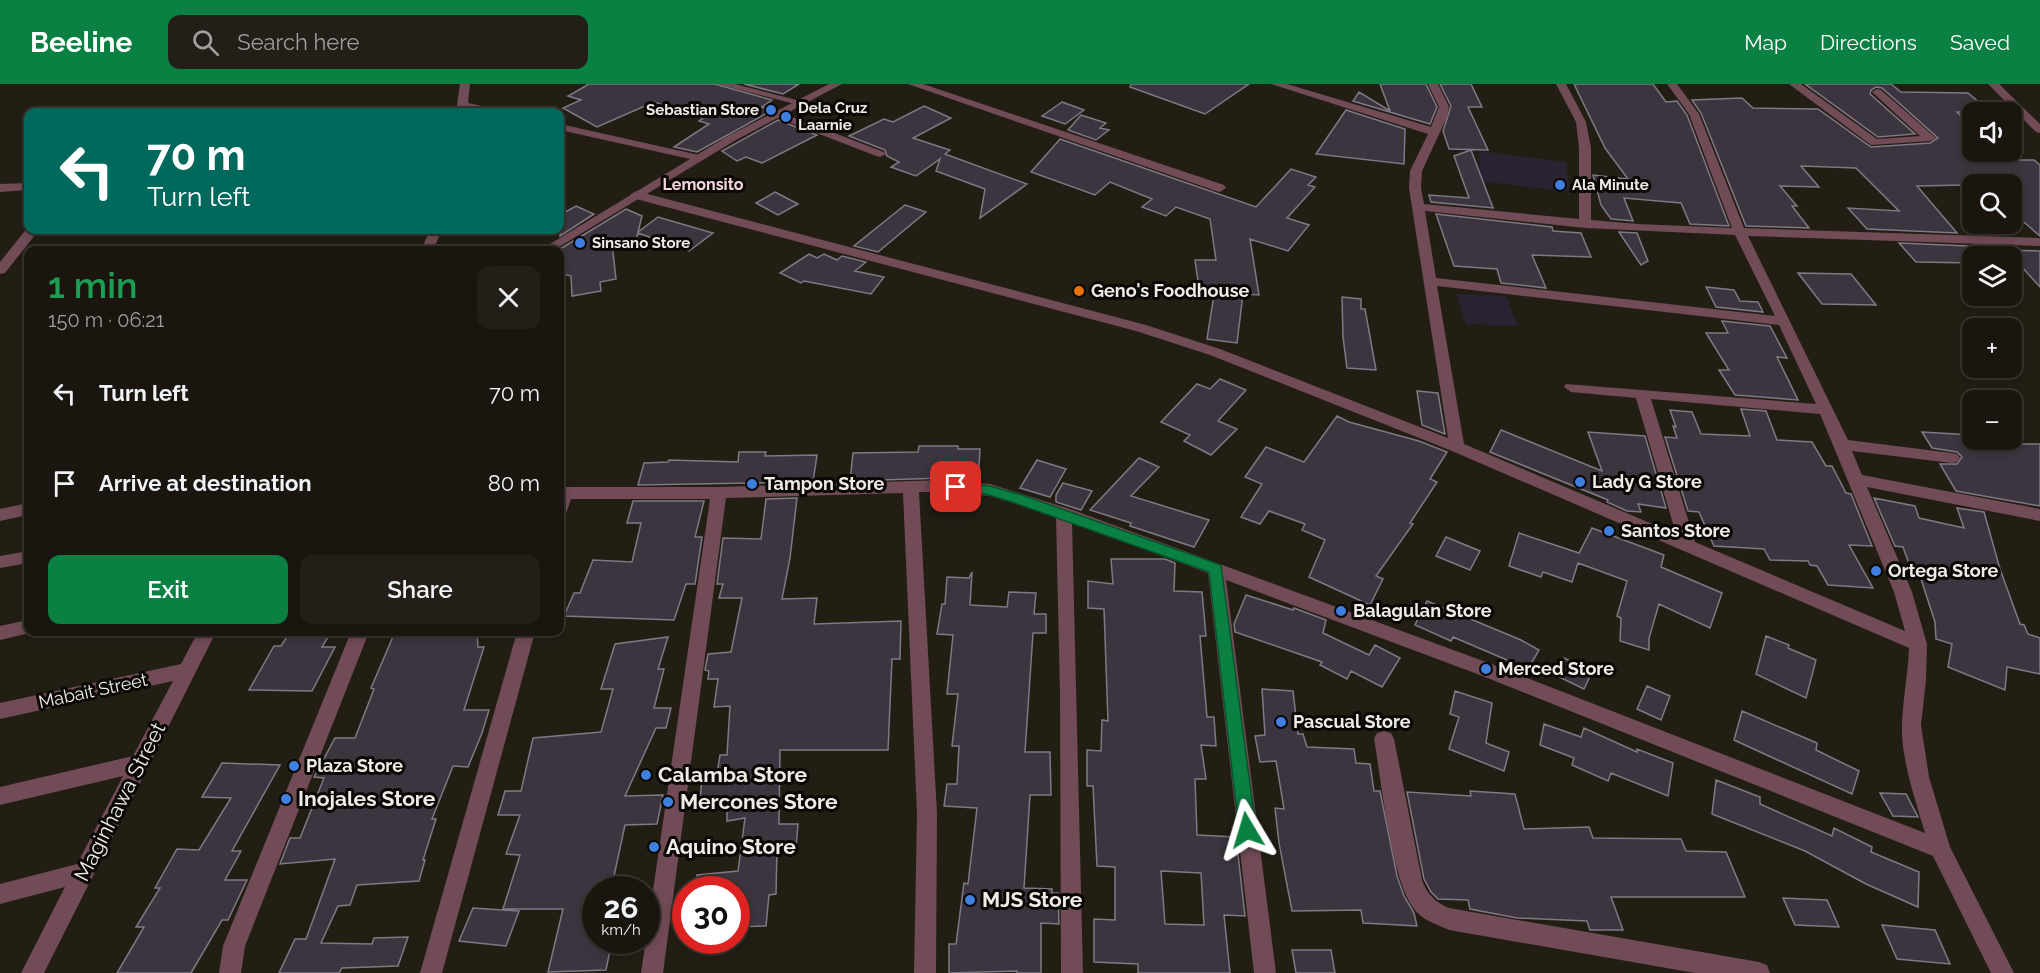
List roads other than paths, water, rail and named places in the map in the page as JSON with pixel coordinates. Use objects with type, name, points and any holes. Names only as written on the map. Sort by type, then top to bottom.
[{"type":"street","points":[[462,108],[465,84]]},
{"type":"street","points":[[722,84],[799,102]]},
{"type":"street","points":[[553,246],[699,158],[799,102],[837,84]]},
{"type":"street","points":[[913,84],[1220,188]]},
{"type":"street","points":[[1276,84],[1435,132]]},
{"type":"street","points":[[1433,84],[1444,107],[1442,117],[1416,171],[1417,207],[1457,447]]},
{"type":"street","points":[[1561,84],[1581,122],[1585,148],[1585,224]]},
{"type":"street","points":[[1672,84],[1698,122],[1740,233],[1842,445],[1854,479],[1903,592],[1918,644],[1917,680],[1911,725],[1919,777],[1940,849],[2003,973]]},
{"type":"street","points":[[1794,84],[1875,143],[1930,138],[1877,92]]},
{"type":"street","points":[[1993,84],[2040,130]]},
{"type":"street","points":[[777,114],[880,154]]},
{"type":"street","points":[[564,128],[699,158]]},
{"type":"street","points":[[0,188],[24,187]]},
{"type":"street","points":[[636,195],[1175,338],[1457,447],[1918,644]]},
{"type":"street","points":[[1417,207],[1585,224],[1740,233],[1871,235],[2040,242]]},
{"type":"street","points":[[0,270],[30,234]]},
{"type":"street","points":[[1430,281],[1784,321]]},
{"type":"street","points":[[1571,387],[1825,410]]},
{"type":"street","points":[[1642,393],[1688,547]]},
{"type":"street","points":[[1842,445],[1952,458]]},
{"type":"street","points":[[1854,479],[2040,514]]},
{"type":"street","points":[[564,499],[943,486],[990,490],[1064,513],[1216,568],[1476,666],[1940,849]]},
{"type":"street","points":[[911,488],[927,813],[925,973]]},
{"type":"street","points":[[652,973],[719,493]]},
{"type":"street","points":[[0,515],[24,510]]},
{"type":"street","points":[[1064,513],[1070,695],[1072,973]]},
{"type":"street","points":[[0,562],[24,558]]},
{"type":"street","points":[[1216,568],[1264,973]]},
{"type":"street","points":[[0,633],[24,628]]},
{"type":"street","name":"Maginhawa Street","points":[[32,973],[205,636]]},
{"type":"street","points":[[230,973],[234,946],[358,636]]},
{"type":"street","points":[[431,973],[525,636]]},
{"type":"street","name":"Mabait Street","points":[[0,711],[187,670]]},
{"type":"street","points":[[1384,739],[1413,890],[1431,913],[1449,919],[1759,973]]},
{"type":"street","points":[[0,796],[140,763]]},
{"type":"street","points":[[0,894],[84,872]]},
{"type":"place","name":"Sebastian Store","points":[[771,110]]},
{"type":"place","name":"Dela Cruz Laarnie","points":[[786,117]]},
{"type":"place","name":"Ala Minute","points":[[1560,185]]},
{"type":"place","name":"Sinsano Store","points":[[580,243]]},
{"type":"place","name":"Geno's Foodhouse","points":[[1079,291]]},
{"type":"place","name":"Lady G Store","points":[[1580,482]]},
{"type":"place","name":"Tampon Store","points":[[752,484]]},
{"type":"place","name":"Santos Store","points":[[1609,531]]},
{"type":"place","name":"Ortega Store","points":[[1876,571]]},
{"type":"place","name":"Balagulan Store","points":[[1341,611]]},
{"type":"place","name":"Merced Store","points":[[1486,669]]},
{"type":"place","name":"Pascual Store","points":[[1281,722]]},
{"type":"place","name":"Plaza Store","points":[[294,766]]},
{"type":"place","name":"Calamba Store","points":[[646,775]]},
{"type":"place","name":"Inojales Store","points":[[286,799]]},
{"type":"place","name":"Mercones Store","points":[[668,802]]},
{"type":"place","name":"Aquino Store","points":[[654,847]]},
{"type":"place","name":"MJS Store","points":[[970,900]]},
{"type":"district","name":"Lemonsito","points":[[703,184]]}]
